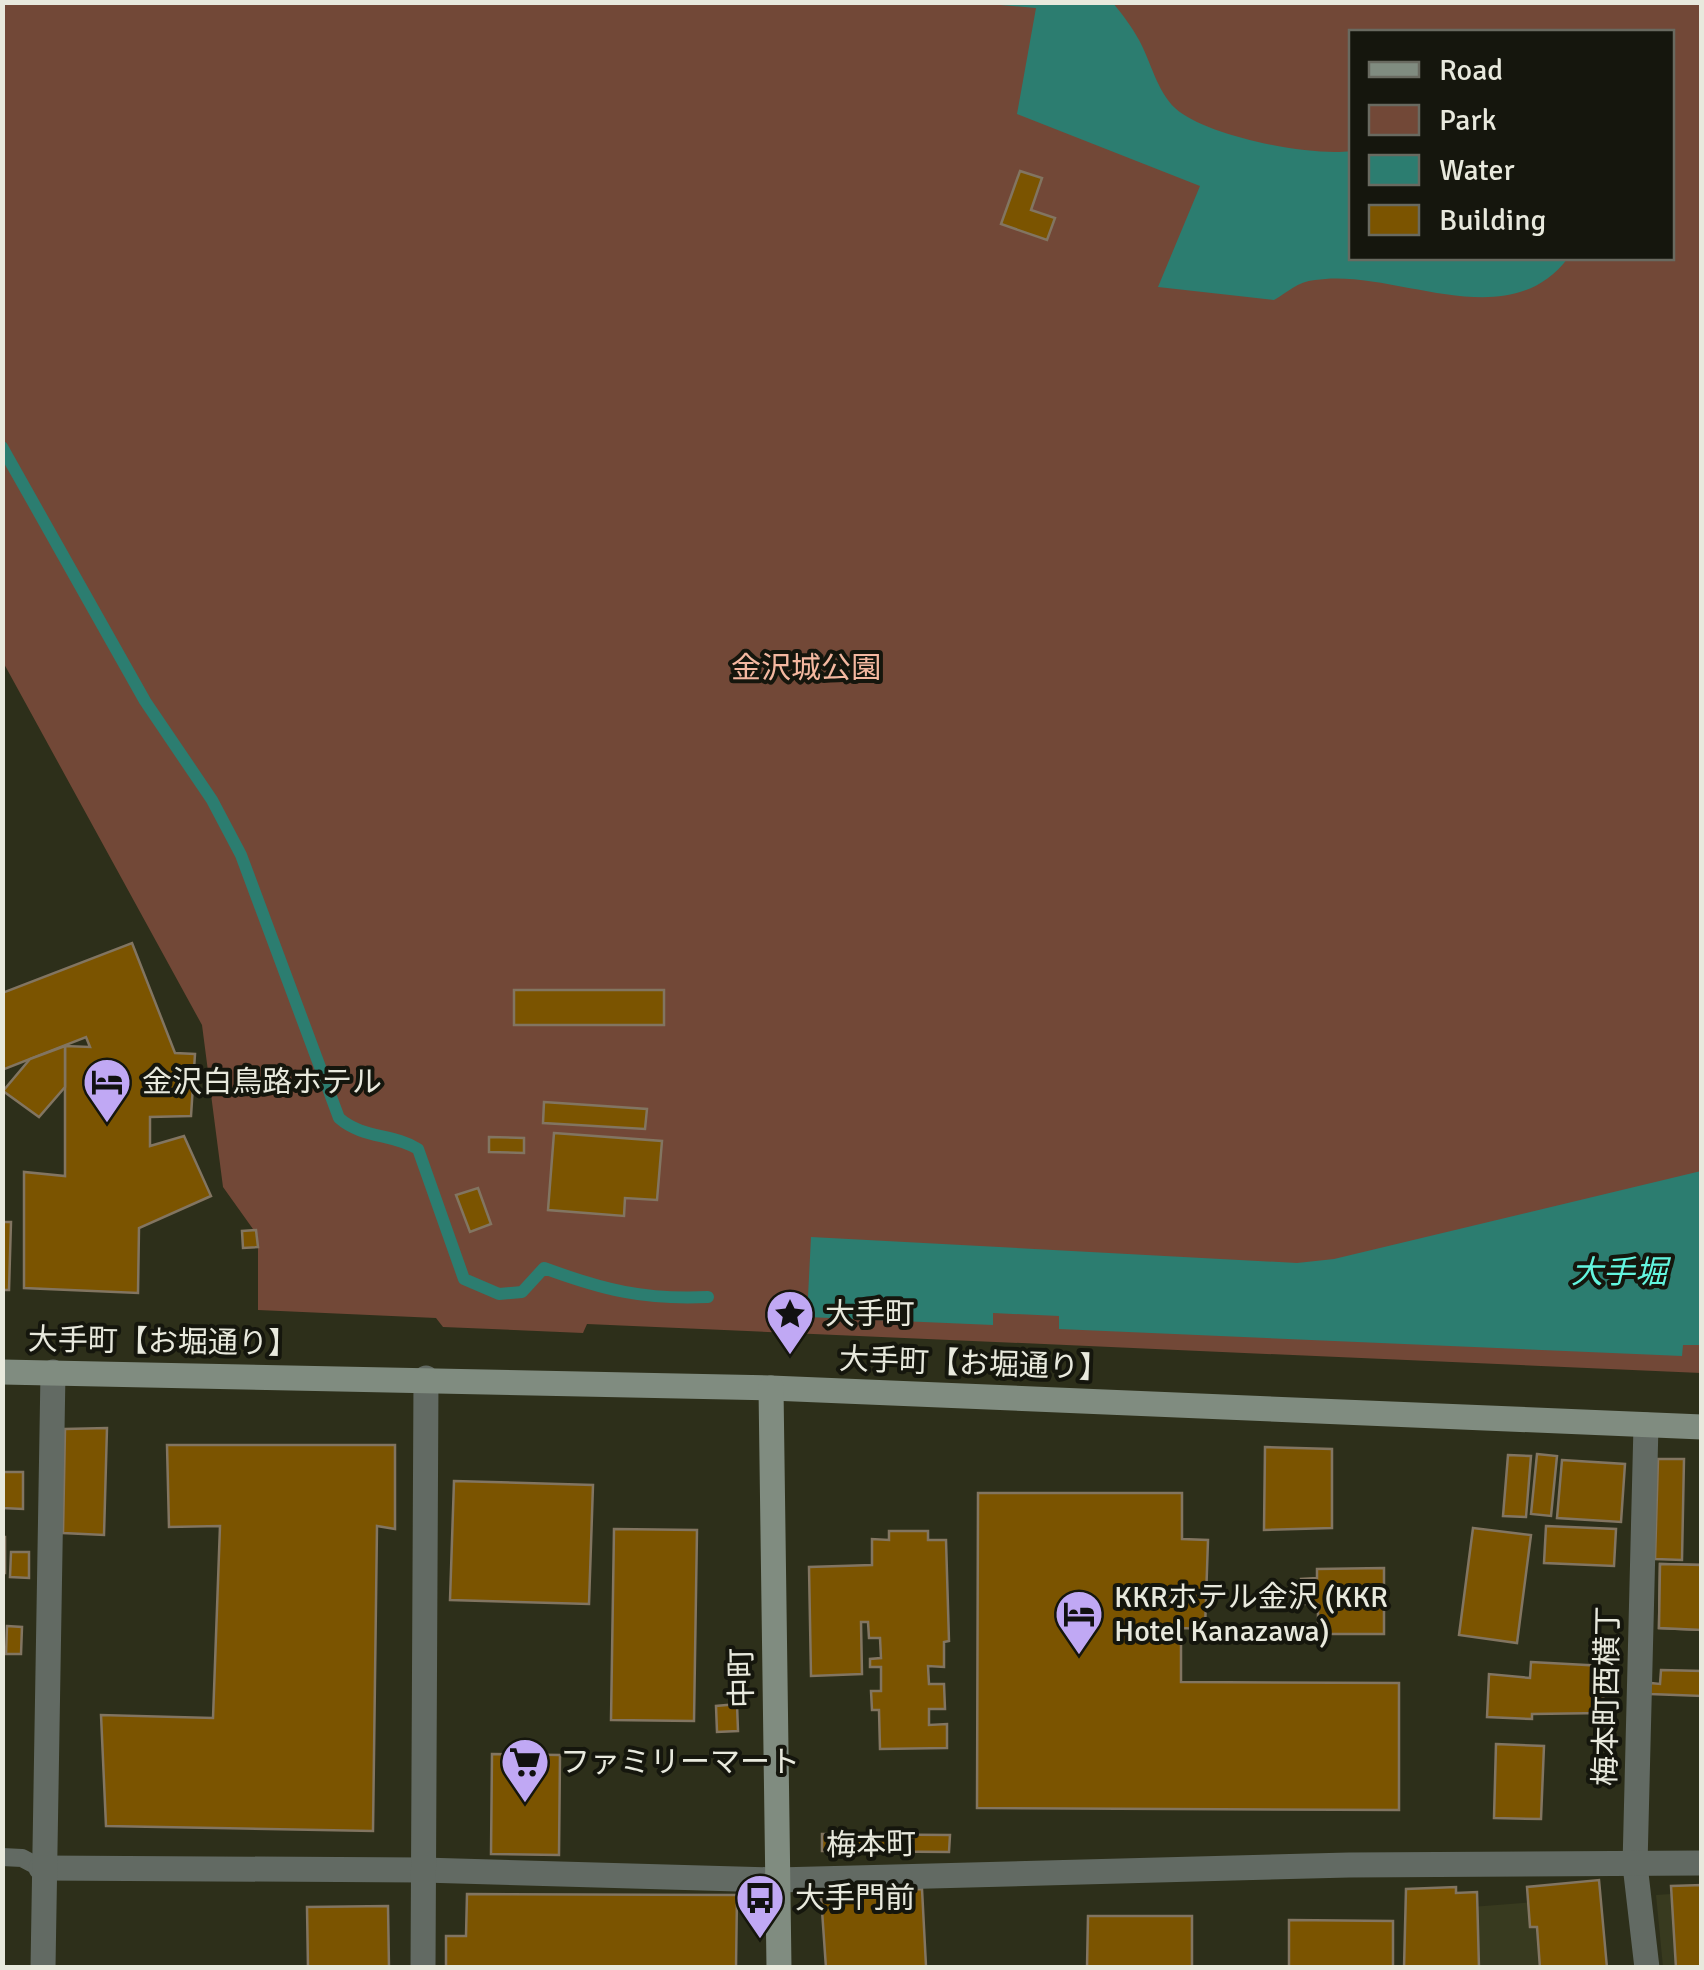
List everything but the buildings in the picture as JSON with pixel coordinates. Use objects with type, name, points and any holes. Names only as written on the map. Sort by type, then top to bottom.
[{"type":"street","name":"大手町【お堀通り】","points":[[2,1372],[770,1388],[1702,1428]]},
{"type":"street","points":[[43,1968],[53,1372]]},
{"type":"street","points":[[424,1968],[426,1378]]},
{"type":"street","name":"中町","points":[[770,1388],[779,1968]]},
{"type":"street","name":"梅本町西横丁","points":[[1646,1425],[1635,1865],[1647,1968]]},
{"type":"street","name":"梅本町","points":[[42,1868],[423,1870],[777,1880],[1349,1865],[1702,1863]]},
{"type":"lane","points":[[2,1857],[22,1858],[42,1868]]},
{"type":"shaded area","points":[[1701,1892],[1701,1967],[1663,1967],[1656,1895]]},
{"type":"shaded area","points":[[1598,1897],[1606,1967],[1419,1968],[1419,1911]]},
{"type":"green space","name":"金沢城公園","points":[[2,3],[1701,3],[1701,1373],[587,1324],[583,1333],[443,1327],[436,1318],[258,1310],[258,1236],[223,1187],[202,1025],[3,662]]},
{"type":"water","points":[[977,3],[1113,3],[1139,40],[1163,93],[1190,118],[1259,142],[1311,151],[1349,151],[1349,260],[1566,260],[1543,282],[1514,294],[1482,297],[1346,279],[1309,281],[1274,300],[1158,287],[1200,186],[1017,114],[1036,8]]},
{"type":"water","name":"大手堀","points":[[1701,1171],[1701,1345],[1683,1345],[1682,1356],[1059,1329],[1059,1316],[993,1313],[993,1325],[807,1317],[811,1237],[1297,1263],[1334,1259]]},
{"type":"waterway","points":[[2,447],[145,701],[212,800],[241,855],[339,1118],[358,1129],[418,1149],[464,1279],[499,1294],[522,1292],[544,1268],[624,1292],[708,1297]]},
{"type":"place","name":"金沢白鳥路ホテル","points":[[107,1124]]},
{"type":"place","name":"大手町","points":[[790,1356]]},
{"type":"place","name":"KKRホテル金沢 (KKR Hotel Kanazawa)","points":[[1079,1656]]},
{"type":"place","name":"ファミリーマート","points":[[525,1804]]},
{"type":"place","name":"大手門前","points":[[760,1940]]}]
